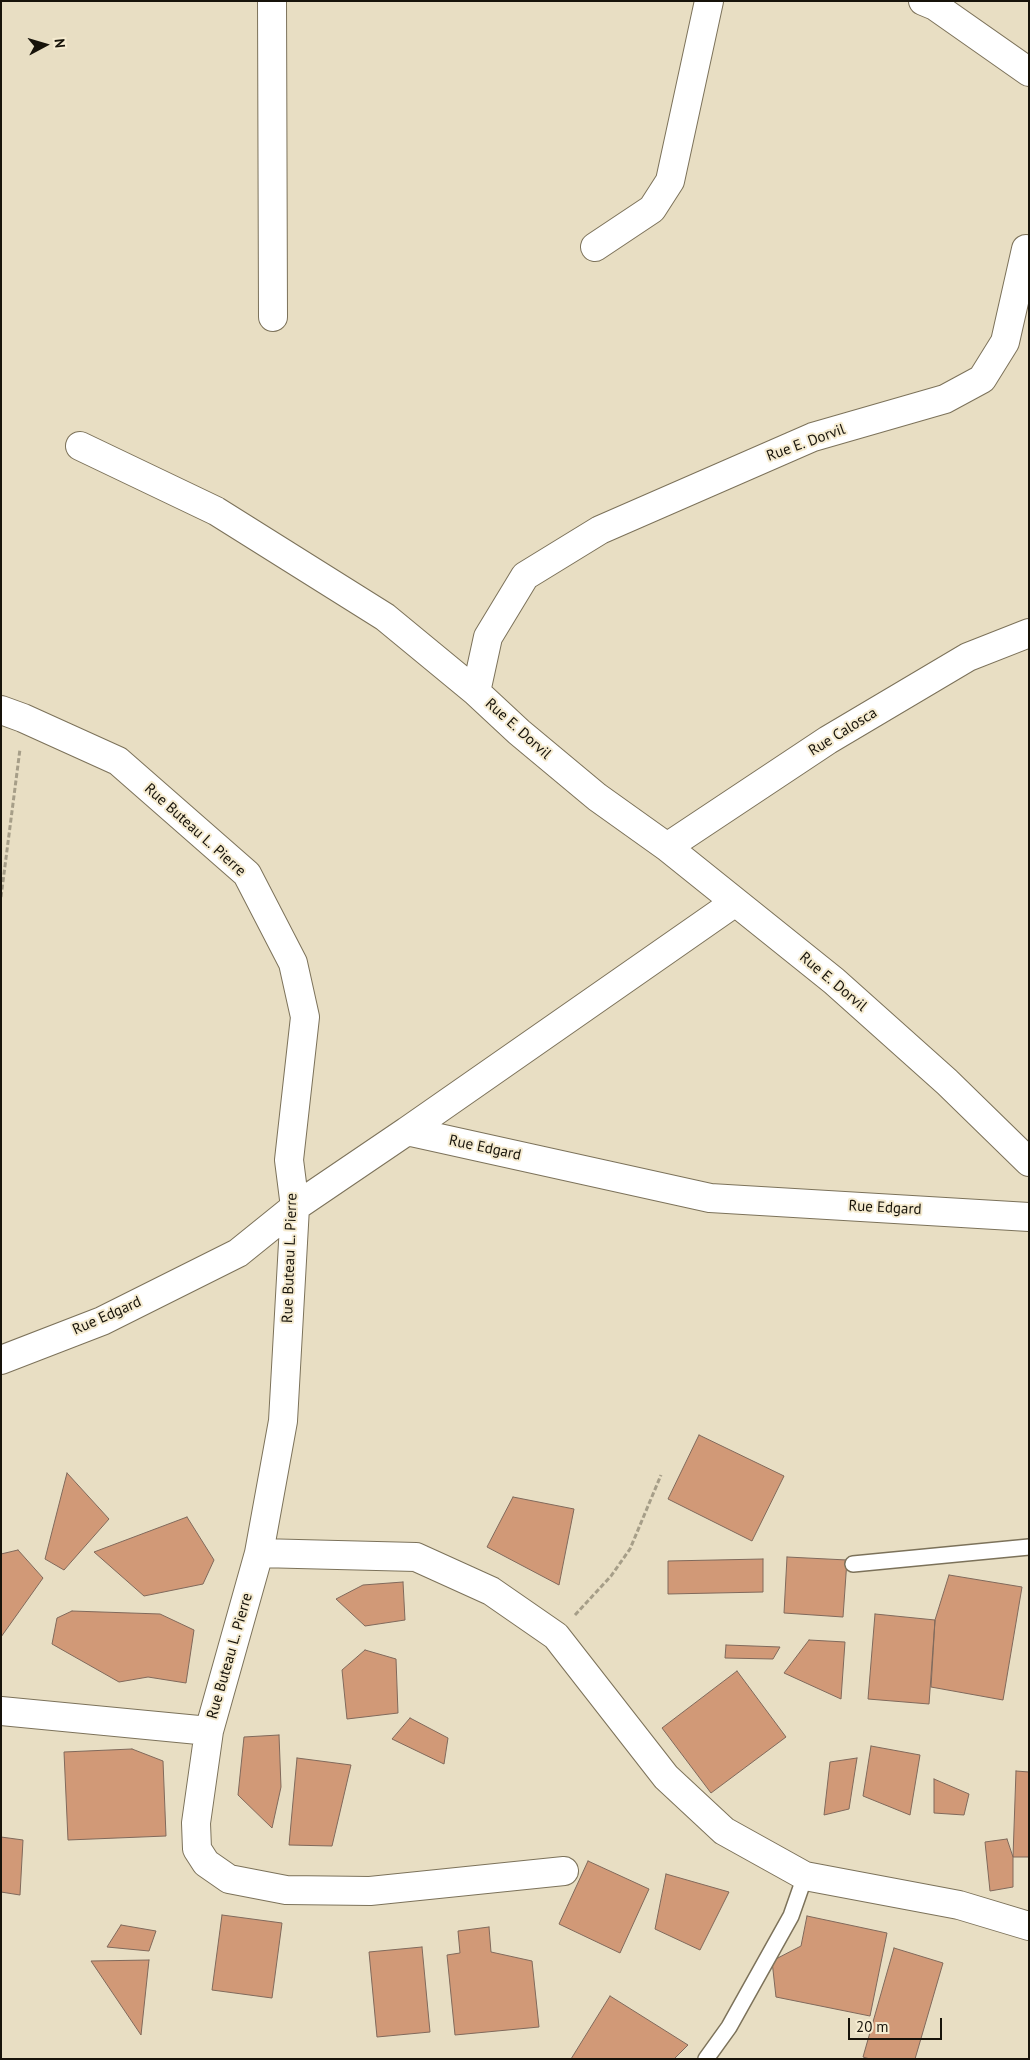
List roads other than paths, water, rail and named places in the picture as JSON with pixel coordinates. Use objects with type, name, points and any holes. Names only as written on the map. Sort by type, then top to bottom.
[{"type":"street","points":[[272,1],[273,318]]},
{"type":"street","points":[[595,247],[652,209],[670,181],[709,1]]},
{"type":"street","points":[[923,1],[935,6],[1029,72]]},
{"type":"street","name":"Rue E. Dorvil","points":[[1026,249],[1005,342],[982,379],[945,399],[813,437],[600,530],[526,576],[488,637],[476,692],[519,732],[597,797],[667,847],[734,903],[834,981],[947,1082],[1029,1162]]},
{"type":"street","points":[[80,446],[224,516],[385,617],[476,692]]},
{"type":"street","name":"Rue Calosca","points":[[667,847],[828,740],[968,656],[1029,633]]},
{"type":"street","name":"Rue Buteau L. Pierre","points":[[12,714],[118,761],[247,874],[293,963],[305,1017],[289,1160],[295,1207],[283,1421],[259,1553],[210,1731],[196,1824],[197,1849],[206,1863],[229,1879],[286,1890],[370,1890],[564,1871]]},
{"type":"street","points":[[407,1131],[734,903]]},
{"type":"street","name":"Rue Edgard","points":[[1,1360],[102,1321],[238,1253],[295,1207],[407,1131],[710,1198],[1029,1217]]},
{"type":"street","points":[[259,1553],[416,1557],[491,1591],[556,1636],[666,1777],[724,1831],[805,1876],[959,1905],[1029,1926]]},
{"type":"street","points":[[1,1711],[210,1731]]},
{"type":"lane","points":[[853,1564],[1029,1547]]},
{"type":"lane","points":[[706,2059],[729,2027],[791,1916],[805,1876]]}]
